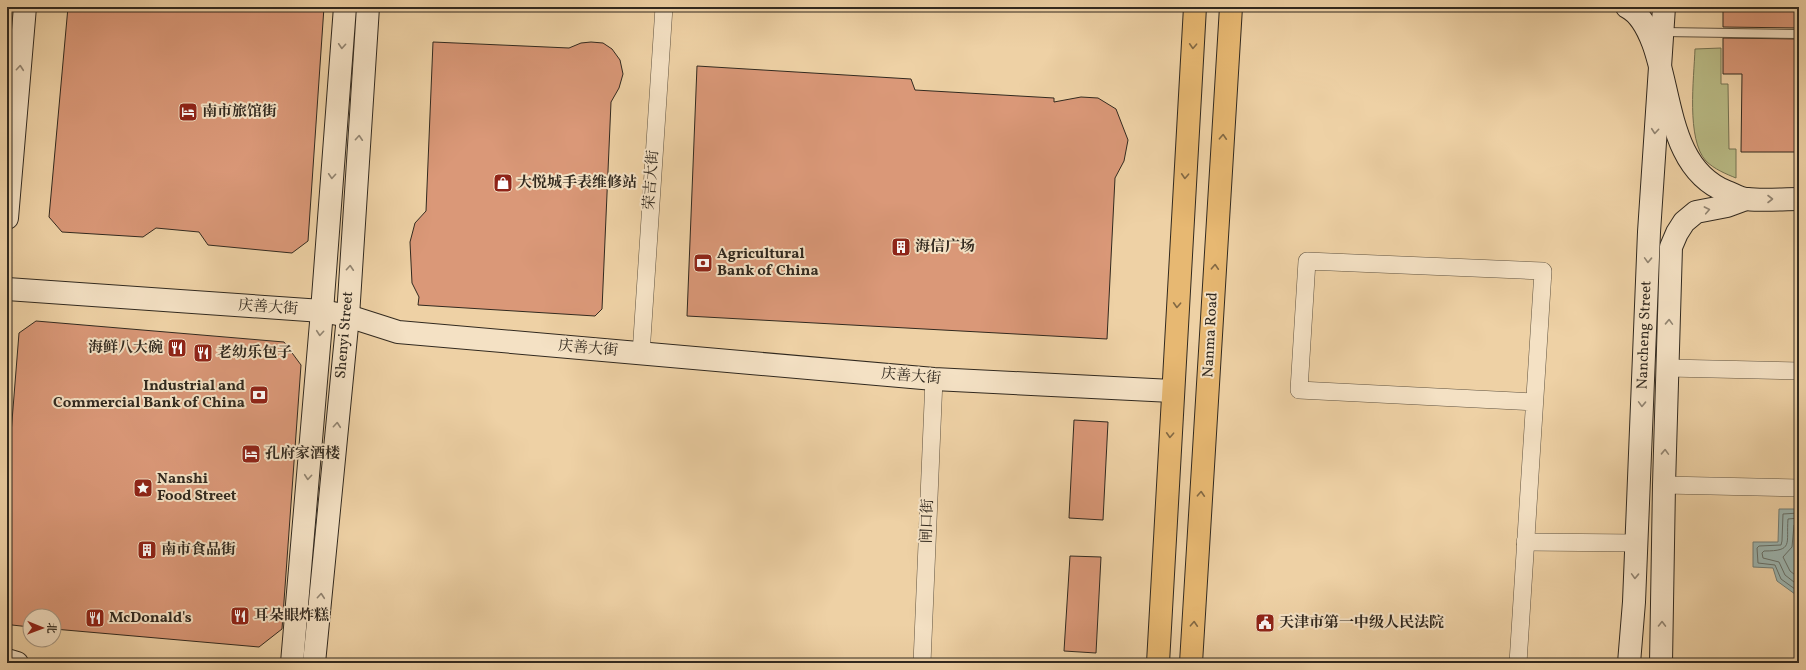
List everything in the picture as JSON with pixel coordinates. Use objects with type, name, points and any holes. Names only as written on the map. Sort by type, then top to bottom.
[{"type":"main road","points":[[1158,663],[1172,391],[1196,7]]},
{"type":"main road","name":"Nanma Road","points":[[1191,663],[1231,7]]},
{"type":"street","points":[[7,218],[25,7]]},
{"type":"street","name":"Shenyi Street","points":[[292,663],[322,311],[344,7]]},
{"type":"street","name":"Shenyi Street","points":[[314,663],[348,316],[368,7]]},
{"type":"street","name":"荣吉大街","points":[[641,354],[664,7]]},
{"type":"street","points":[[1627,7],[1640,18],[1646,27],[1660,64],[1673,122],[1684,152],[1698,172],[1716,187],[1746,199],[1799,200]]},
{"type":"street","name":"Nancheng Street","points":[[1630,663],[1649,232],[1664,7]]},
{"type":"street","name":"Nancheng Street","points":[[1661,663],[1664,485],[1671,247],[1684,222],[1696,212],[1727,206],[1746,199]]},
{"type":"street","points":[[1518,663],[1543,271],[1307,261],[1299,390],[1534,402]]},
{"type":"street","name":"庆善大街","points":[[7,289],[322,311],[348,316],[398,332],[641,354],[934,379],[1172,391]]},
{"type":"street","points":[[1668,368],[1799,371]]},
{"type":"street","name":"闸口街","points":[[922,663],[934,379]]},
{"type":"street","points":[[1664,485],[1799,488]]},
{"type":"street","points":[[1525,542],[1636,543]]},
{"type":"street","points":[[7,660],[17,663]]},
{"type":"lane","points":[[1663,32],[1799,34]]},
{"type":"green space","points":[[1721,48],[1721,84],[1728,84],[1729,149],[1736,149],[1736,178],[1716,169],[1706,161],[1700,151],[1693,124],[1695,49]]},
{"type":"water","points":[[1779,509],[1799,509],[1799,597],[1777,581],[1773,568],[1753,567],[1753,542],[1778,542]]},
{"type":"building","name":"南市旅馆街","points":[[68,7],[324,7],[308,241],[292,253],[208,245],[199,232],[156,228],[143,237],[62,232],[49,217]]},
{"type":"building","points":[[1723,7],[1799,7],[1799,28],[1723,27]]},
{"type":"building","points":[[1723,38],[1799,39],[1799,152],[1741,152],[1742,74],[1723,74]]},
{"type":"building","points":[[433,42],[569,48],[581,43],[603,43],[612,49],[620,60],[623,74],[619,88],[611,102],[602,309],[595,316],[418,305],[419,297],[412,283],[410,242],[415,223],[426,211]]},
{"type":"building","name":"海信广场","points":[[697,66],[911,79],[915,90],[1054,98],[1054,102],[1081,97],[1098,98],[1116,109],[1128,140],[1124,161],[1115,178],[1107,339],[687,316]]},
{"type":"building","name":"南市食品街","points":[[36,321],[284,342],[301,365],[282,629],[259,647],[62,630],[62,608],[22,608],[22,626],[12,625],[7,619],[7,484],[19,333]]},
{"type":"building","points":[[1074,420],[1108,422],[1103,520],[1069,518]]},
{"type":"building","points":[[1070,556],[1101,557],[1096,653],[1064,651]]},
{"type":"place","name":"南市旅馆街","points":[[188,112]]},
{"type":"place","name":"大悦城手表维修站","points":[[503,183]]},
{"type":"place","name":"海信广场","points":[[901,247]]},
{"type":"place","name":"Agricultural Bank of China","points":[[703,263]]},
{"type":"place","name":"海鲜八大碗","points":[[177,348]]},
{"type":"place","name":"老幼乐包子","points":[[203,353]]},
{"type":"place","name":"Industrial and Commercial Bank of China","points":[[259,395]]},
{"type":"place","name":"孔府家酒楼","points":[[251,454]]},
{"type":"place","name":"Nanshi Food Street","points":[[143,488]]},
{"type":"place","name":"南市食品街","points":[[147,550]]},
{"type":"place","name":"耳朵眼炸糕","points":[[240,616]]},
{"type":"place","name":"McDonald's","points":[[95,618]]},
{"type":"place","name":"天津市第一中级人民法院","points":[[1265,623]]}]
